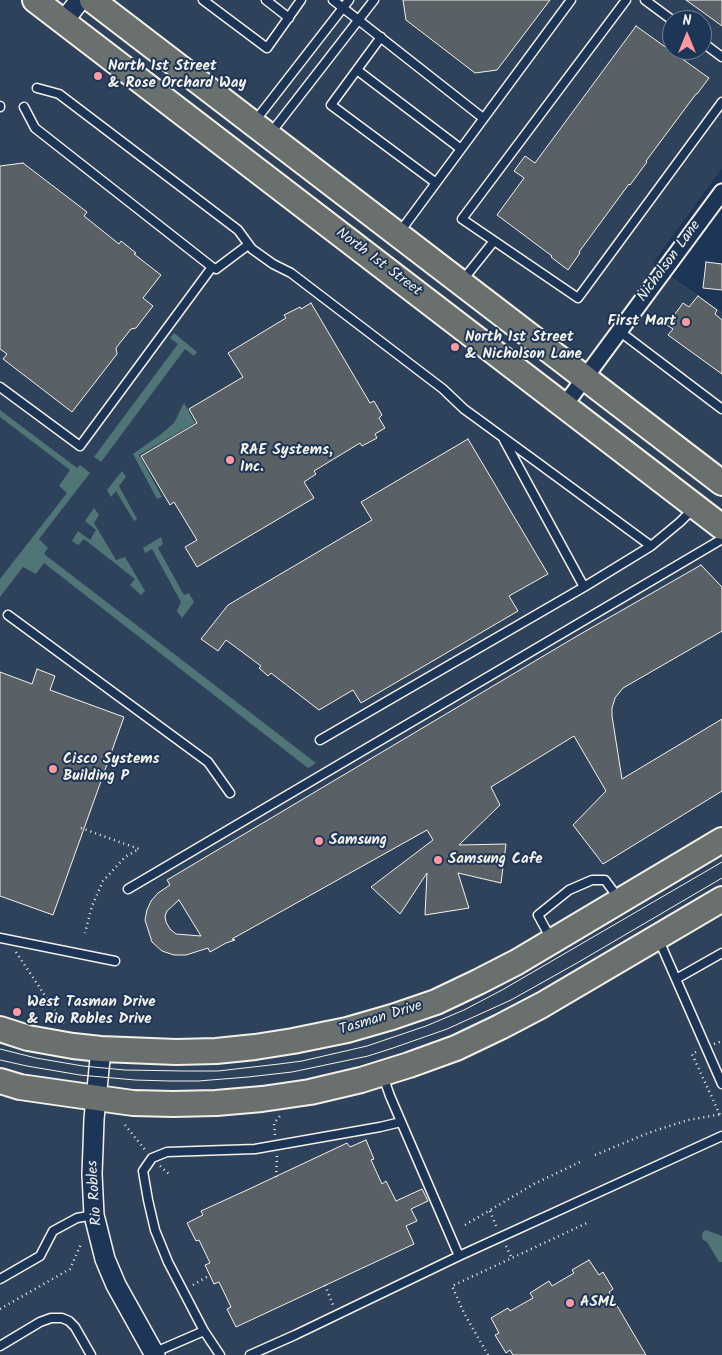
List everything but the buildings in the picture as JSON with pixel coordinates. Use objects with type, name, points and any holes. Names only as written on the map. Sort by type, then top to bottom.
[{"type":"main road","name":"North 1st Street","points":[[35,0],[722,526]]},
{"type":"main road","points":[[92,0],[722,483]]},
{"type":"main road","name":"Tasman Drive","points":[[0,1030],[28,1038],[73,1046],[176,1052],[255,1047],[347,1030],[436,1002],[509,966],[722,840]]},
{"type":"main road","points":[[0,1081],[96,1098],[134,1103],[173,1104],[262,1099],[310,1092],[361,1080],[456,1048],[500,1027],[542,1005],[722,899]]},
{"type":"street","points":[[63,22],[80,0]]},
{"type":"street","name":"Nicholson Lane","points":[[564,406],[722,192]]},
{"type":"street","name":"Rio Robles","points":[[101,1049],[94,1119],[92,1174],[94,1215],[105,1259],[121,1294],[153,1354]]},
{"type":"lane","points":[[203,0],[267,48],[301,0]]},
{"type":"lane","points":[[266,0],[289,18]]},
{"type":"lane","points":[[333,0],[484,118]]},
{"type":"lane","points":[[261,129],[349,0]]},
{"type":"lane","points":[[261,129],[374,0]]},
{"type":"lane","points":[[397,234],[570,0]]},
{"type":"lane","points":[[626,0],[462,219],[578,298],[722,102]]},
{"type":"lane","points":[[645,0],[662,13]]},
{"type":"lane","points":[[381,38],[332,106],[436,183]]},
{"type":"lane","points":[[357,70],[461,149]]},
{"type":"lane","points":[[37,88],[59,94],[238,230],[248,245],[273,264],[291,273],[443,389],[464,409],[651,546]]},
{"type":"lane","points":[[24,107],[35,128],[212,267],[216,269],[248,245]]},
{"type":"lane","points":[[460,282],[494,241]]},
{"type":"lane","points":[[0,387],[80,446],[212,267]]},
{"type":"lane","points":[[619,331],[722,409]]},
{"type":"lane","points":[[502,436],[584,587]]},
{"type":"lane","points":[[320,740],[651,546],[680,522],[695,506]]},
{"type":"lane","points":[[128,889],[722,539]]},
{"type":"lane","points":[[8,615],[208,762],[230,793]]},
{"type":"lane","points":[[552,941],[538,915],[569,890],[592,880],[605,880],[620,901]]},
{"type":"lane","points":[[658,936],[722,1084]]},
{"type":"lane","points":[[4,938],[115,961]]},
{"type":"lane","points":[[676,979],[722,953]]},
{"type":"lane","points":[[382,1074],[459,1256]]},
{"type":"lane","points":[[220,1355],[204,1331],[183,1291],[164,1254],[155,1230],[143,1171],[152,1158],[167,1152],[255,1149],[401,1122]]},
{"type":"lane","points":[[250,1355],[459,1256],[722,1136]]},
{"type":"lane","points":[[0,1279],[40,1256],[53,1230],[77,1218],[94,1215]]},
{"type":"lane","points":[[0,1346],[40,1322],[51,1318],[62,1318],[69,1321],[75,1327],[91,1355]]},
{"type":"lane","points":[[153,1354],[204,1331]]},
{"type":"path","points":[[81,828],[139,849],[124,857],[103,881],[92,906],[85,933]]},
{"type":"path","points":[[4,938],[64,1024],[64,1028]]},
{"type":"path","points":[[275,1135],[274,1123],[284,1112]]},
{"type":"path","points":[[595,1155],[648,1133],[688,1120],[722,1114]]},
{"type":"path","points":[[276,1177],[277,1153]]},
{"type":"path","points":[[465,1225],[534,1184],[580,1162]]},
{"type":"path","points":[[488,1355],[464,1313],[452,1286],[589,1222]]},
{"type":"path","points":[[0,1309],[70,1269],[81,1244]]},
{"type":"path","points":[[183,1291],[210,1275]]},
{"type":"path","points":[[325,1285],[334,1306]]},
{"type":"shaded area","points":[[0,0],[722,0],[722,168],[653,263],[722,312],[722,1355],[0,1355]]},
{"type":"green space","points":[[174,333],[197,352],[194,356],[185,349],[101,462],[94,457],[178,344],[170,338]]},
{"type":"green space","points":[[184,403],[195,423],[139,455],[162,497],[157,499],[133,454],[174,423]]},
{"type":"green space","points":[[0,410],[77,468],[80,465],[90,473],[39,539],[48,548],[44,554],[316,763],[308,768],[44,563],[36,574],[23,567],[0,597],[0,579],[67,493],[59,486],[70,470],[0,417]]},
{"type":"green space","points":[[122,471],[126,477],[119,486],[137,519],[134,521],[116,491],[111,497],[107,490]]},
{"type":"green space","points":[[94,508],[99,515],[94,523],[116,560],[125,557],[145,591],[141,595],[130,585],[135,579],[84,539],[78,545],[72,541],[78,531],[90,540],[96,530],[85,521]]},
{"type":"green space","points":[[161,537],[163,544],[158,548],[184,595],[189,593],[194,602],[182,618],[177,611],[181,602],[152,549],[145,553],[143,548]]},
{"type":"green space","points":[[706,1230],[722,1236],[722,1262],[719,1262],[707,1242],[703,1240],[703,1232]]},
{"type":"tram line","points":[[0,1049],[36,1058],[83,1066],[125,1070],[218,1071],[302,1061],[367,1046],[426,1026],[464,1010],[502,990],[722,862]]},
{"type":"tram line","points":[[0,1060],[80,1075],[135,1080],[198,1081],[292,1072],[368,1056],[447,1029],[511,1000],[722,878]]},
{"type":"place","name":"North 1st Street & Rose Orchard Way","points":[[98,76]]},
{"type":"place","name":"First Mart","points":[[686,322]]},
{"type":"place","name":"North 1st Street & Nicholson Lane","points":[[455,347]]},
{"type":"place","name":"RAE Systems, Inc.","points":[[230,460]]},
{"type":"place","name":"Cisco Systems Building P","points":[[53,769]]},
{"type":"place","name":"Samsung","points":[[319,841]]},
{"type":"place","name":"Samsung Cafe","points":[[438,860]]},
{"type":"place","name":"West Tasman Drive & Rio Robles Drive","points":[[17,1012]]},
{"type":"place","name":"ASML","points":[[570,1303]]}]
